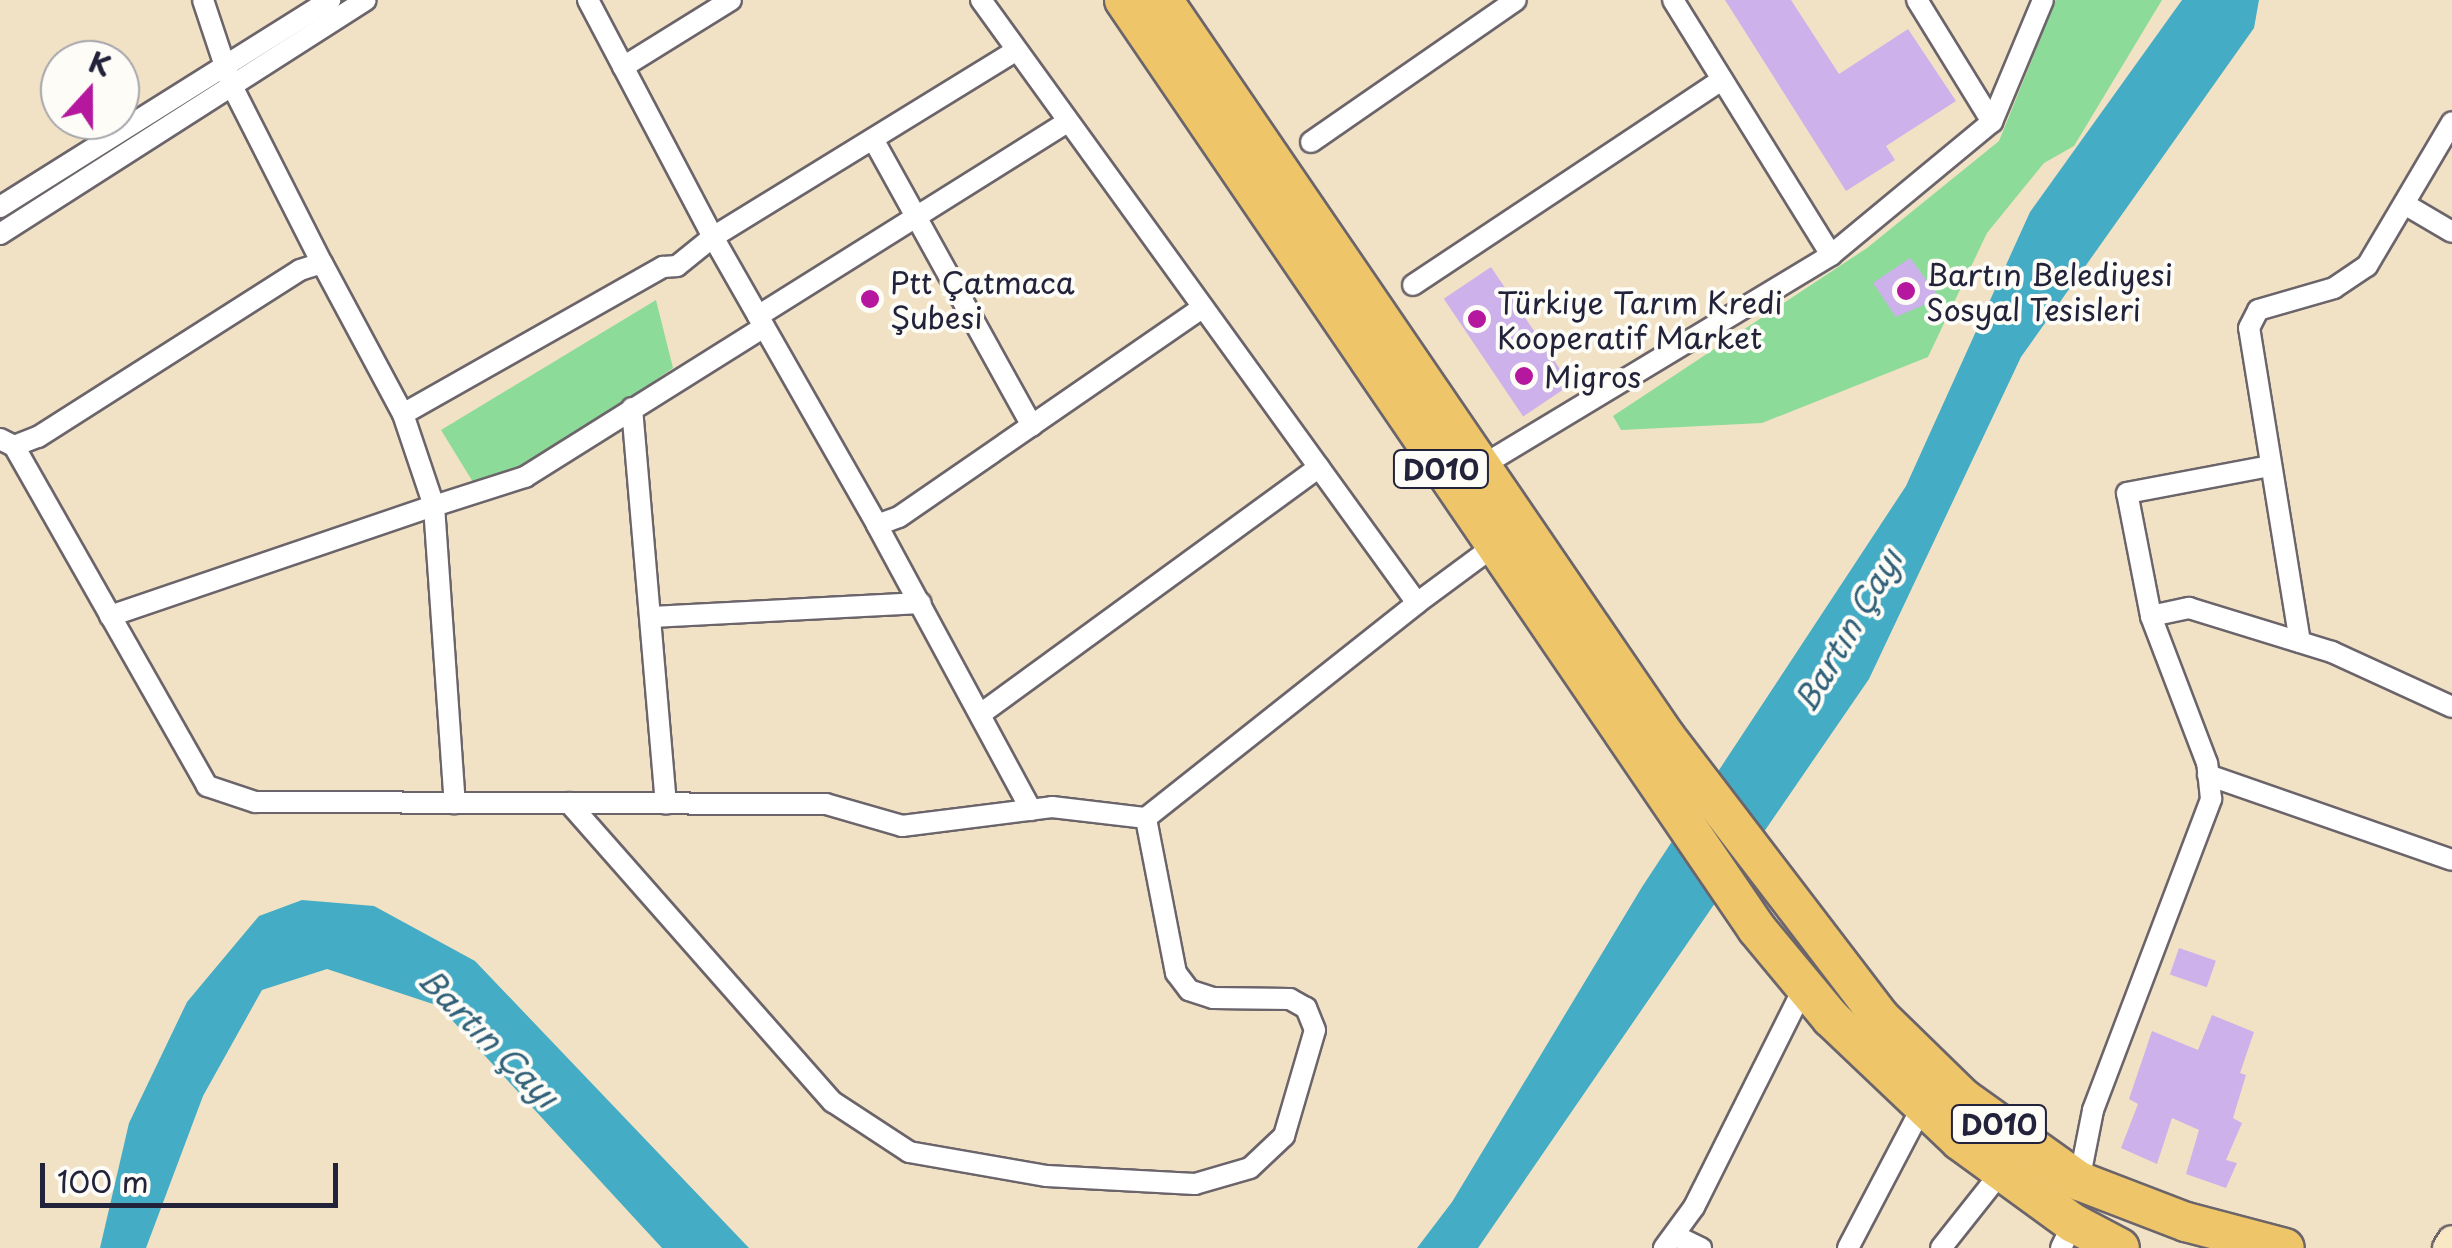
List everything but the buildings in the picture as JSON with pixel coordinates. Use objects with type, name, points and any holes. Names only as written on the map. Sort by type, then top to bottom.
[{"type":"highway","points":[[1124,0],[1250,162]]},
{"type":"highway","points":[[1163,0],[1250,162]]},
{"type":"highway","name":"D010","points":[[1250,162],[1480,467],[1666,737],[1880,1017],[1963,1098],[2079,1181],[2186,1222],[2285,1248]]},
{"type":"highway","name":"D010","points":[[1250,162],[1494,546],[1644,770],[1757,929],[1804,985],[1922,1104],[2002,1171],[2067,1236],[2120,1248]]},
{"type":"street","points":[[203,0],[227,76],[403,414],[434,506],[455,803]]},
{"type":"street","points":[[0,234],[330,0]]},
{"type":"street","points":[[0,208],[366,0]]},
{"type":"street","points":[[588,0],[713,237],[921,602],[1031,810]]},
{"type":"street","points":[[623,67],[730,0]]},
{"type":"street","points":[[981,0],[1417,603]]},
{"type":"street","points":[[1311,142],[1516,0]]},
{"type":"street","points":[[1673,0],[1831,255]]},
{"type":"street","points":[[1917,0],[1992,122]]},
{"type":"street","points":[[1480,467],[1831,255],[1992,122],[2042,0]]},
{"type":"street","points":[[403,414],[663,267],[678,266],[713,237],[1015,50]]},
{"type":"street","points":[[1413,285],[1722,80]]},
{"type":"street","points":[[110,616],[525,477],[1067,122]]},
{"type":"street","points":[[2300,642],[2248,349],[2258,310],[2334,288],[2367,266],[2452,122]]},
{"type":"street","points":[[872,139],[912,220],[1032,426]]},
{"type":"street","points":[[2406,205],[2452,232]]},
{"type":"street","points":[[322,263],[7,442],[207,786],[255,802],[826,804],[902,826],[1031,810],[1146,818],[1494,546]]},
{"type":"street","points":[[877,525],[898,517],[1202,308]]},
{"type":"street","points":[[632,408],[666,804]]},
{"type":"street","points":[[2079,1181],[2093,1110],[2211,799],[2208,775],[2151,616],[2127,492],[2270,466]]},
{"type":"street","points":[[982,713],[1319,468]]},
{"type":"street","points":[[652,617],[921,602]]},
{"type":"street","points":[[2151,616],[2189,608],[2300,642],[2452,707]]},
{"type":"street","points":[[2208,775],[2452,860]]},
{"type":"street","points":[[569,803],[833,1102],[909,1152],[1047,1176],[1195,1184],[1250,1168],[1284,1136],[1315,1030],[1306,1008],[1290,999],[1213,998],[1189,990],[1176,973],[1146,818]]},
{"type":"street","points":[[1700,1248],[1670,1242],[1804,985]]},
{"type":"street","points":[[1848,1248],[1922,1104]]},
{"type":"street","points":[[1940,1248],[2002,1171]]},
{"type":"street","points":[[2446,1248],[2452,1240]]},
{"type":"green space","points":[[2056,0],[2162,0],[2074,146],[2044,163],[1987,233],[1928,357],[1762,423],[1621,430],[1613,416],[1867,248],[1999,141]]},
{"type":"green space","points":[[656,300],[673,368],[522,473],[476,487],[441,430]]},
{"type":"water","name":"Bartın Çayı","points":[[2182,0],[2259,0],[2254,28],[2021,357],[1869,679],[1478,1248],[1417,1248],[1452,1202],[1642,887],[1906,486],[2030,212]]},
{"type":"water","name":"Bartın Çayı","points":[[302,900],[374,906],[475,961],[749,1248],[662,1248],[439,1006],[327,969],[262,990],[203,1096],[146,1248],[100,1248],[129,1123],[187,1002],[259,916]]},
{"type":"place","name":"Bartın Belediyesi Sosyal Tesisleri","points":[[1906,291]]},
{"type":"place","name":"Ptt Çatmaca Şubesi","points":[[870,299]]},
{"type":"place","name":"Türkiye Tarım Kredi Kooperatif Market","points":[[1477,319]]},
{"type":"place","name":"Migros","points":[[1524,376]]}]
